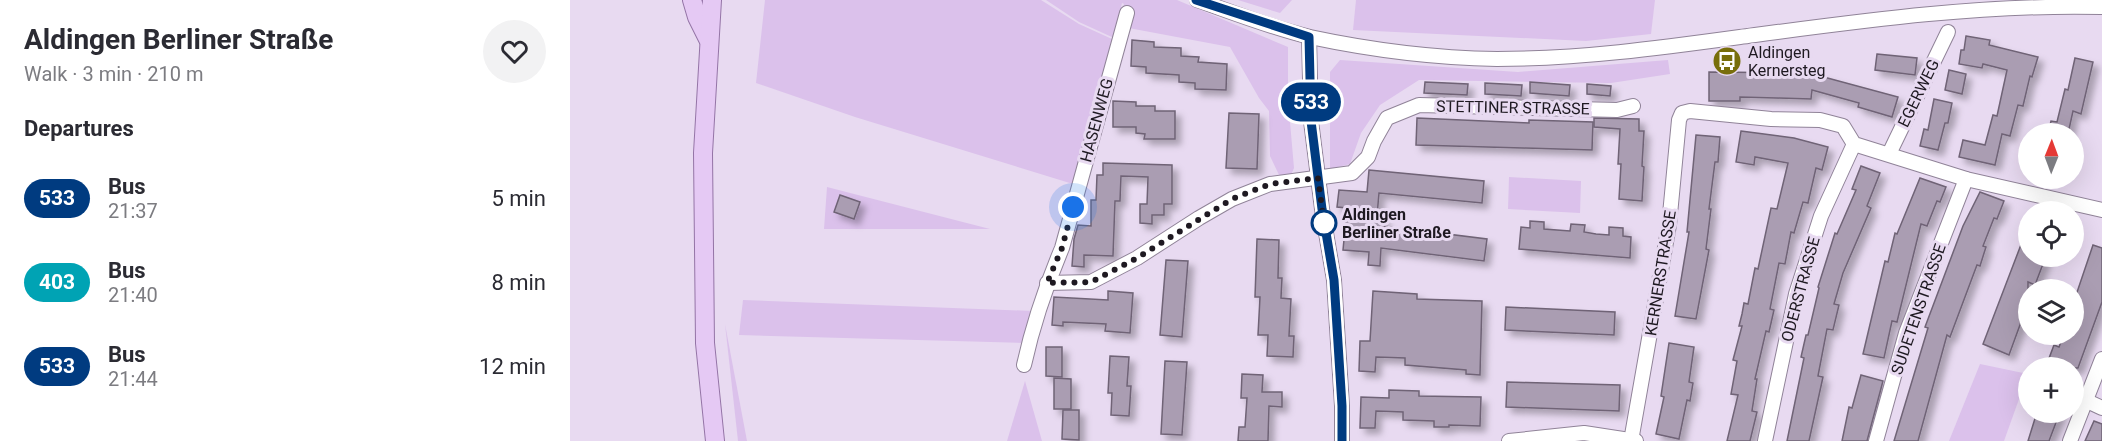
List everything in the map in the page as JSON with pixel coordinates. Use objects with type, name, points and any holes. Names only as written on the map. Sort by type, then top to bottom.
[{"type":"main road","points":[[692,0],[697,17],[709,41]]},
{"type":"main road","points":[[712,0],[703,153],[705,343],[715,441]]},
{"type":"street","points":[[1197,0],[1309,37],[1432,56],[1498,59],[1601,54],[1662,48],[1961,11],[2102,8]]},
{"type":"street","name":"HASENWEG","points":[[1024,365],[1031,333],[1047,283],[1062,248],[1127,13]]},
{"type":"street","name":"EGERWEG","points":[[1889,154],[1948,32]]},
{"type":"street","points":[[1309,37],[1311,121],[1334,280],[1342,441]]},
{"type":"street","name":"STETTINER STRASSE","points":[[1047,283],[1091,282],[1137,258],[1232,199],[1270,184],[1352,173],[1368,157],[1374,141],[1388,118],[1419,105],[1617,110],[1633,106]]},
{"type":"street","name":"KERNERSTRASSE","points":[[1633,440],[1669,225],[1679,120],[1682,113],[1690,111],[1771,119],[1821,120],[1844,126],[1854,144]]},
{"type":"street","points":[[1854,144],[1966,179],[2102,210]]},
{"type":"street","name":"ODERSTRASSE","points":[[1765,441],[1796,294],[1821,216],[1854,144]]},
{"type":"street","name":"SUDETENSTRASSE","points":[[1876,441],[1906,333],[1966,179]]},
{"type":"street","points":[[2070,441],[2102,359]]},
{"type":"street","points":[[2087,401],[2102,408]]},
{"type":"street","points":[[1509,441],[1584,433],[1633,440]]},
{"type":"shaded area","points":[[765,0],[1041,0],[1079,24],[1112,39],[1073,184],[855,117],[756,83]]},
{"type":"shaded area","points":[[1046,0],[1177,0],[1288,47],[1288,99],[1294,168],[1291,175],[1280,177],[1270,156],[1269,111],[1230,47],[1118,26],[1124,4],[1122,3],[1114,38],[1079,22]]},
{"type":"shaded area","points":[[1238,0],[1292,0],[1280,13]]},
{"type":"shaded area","points":[[1356,0],[1655,0],[1651,34],[1586,41],[1353,30]]},
{"type":"shaded area","points":[[1340,60],[1518,72],[1668,60],[1670,74],[1611,83],[1419,80],[1380,105],[1361,133],[1350,164],[1330,169],[1330,72]]},
{"type":"shaded area","points":[[1509,177],[1581,181],[1580,213],[1508,209]]},
{"type":"shaded area","points":[[827,187],[990,229],[824,229]]},
{"type":"shaded area","points":[[743,300],[1033,311],[1023,343],[739,335]]},
{"type":"shaded area","points":[[725,324],[747,441],[738,441]]},
{"type":"shaded area","points":[[1980,364],[2018,372],[2018,402],[2004,441],[1949,441]]},
{"type":"shaded area","points":[[1025,381],[1042,441],[1007,441]]},
{"type":"building","points":[[1966,36],[1990,40],[1989,45],[2038,57],[2032,77],[2030,76],[2023,106],[2018,105],[2010,136],[2002,134],[1995,165],[1959,157],[1963,140],[1985,145],[1993,115],[1997,116],[2007,70],[1983,64],[1982,68],[1959,64]]},
{"type":"building","points":[[1132,40],[1154,42],[1154,47],[1181,48],[1181,56],[1199,57],[1198,62],[1227,64],[1226,90],[1195,89],[1195,83],[1179,82],[1179,75],[1146,73],[1146,67],[1131,66]]},
{"type":"building","points":[[1877,54],[1917,58],[1915,75],[1875,70]]},
{"type":"building","points":[[2075,58],[2093,62],[2081,114],[2073,111],[2070,123],[2051,123],[2051,121],[2057,122],[2065,89],[2068,90]]},
{"type":"building","points":[[1949,70],[1966,74],[1962,94],[1945,90]]},
{"type":"building","points":[[1709,72],[1809,73],[1898,97],[1892,117],[1858,107],[1859,103],[1812,90],[1811,99],[1740,97],[1740,101],[1709,101]]},
{"type":"building","points":[[1425,82],[1468,84],[1467,95],[1424,93]]},
{"type":"building","points":[[1530,82],[1570,85],[1569,96],[1530,93]]},
{"type":"building","points":[[1485,83],[1522,85],[1521,96],[1485,94]]},
{"type":"building","points":[[1587,84],[1611,86],[1610,96],[1587,94]]},
{"type":"building","points":[[1934,99],[1952,103],[1948,123],[1945,123],[1938,150],[1920,146],[1924,129],[1928,130]]},
{"type":"building","points":[[1113,101],[1136,102],[1136,106],[1155,106],[1155,111],[1175,111],[1175,139],[1144,139],[1145,134],[1136,133],[1136,127],[1113,127]]},
{"type":"building","points":[[1229,113],[1259,114],[1257,169],[1226,168]]},
{"type":"building","points":[[1417,118],[1529,123],[1529,120],[1593,122],[1592,150],[1416,145]]},
{"type":"building","points":[[1594,118],[1639,119],[1639,131],[1644,131],[1642,201],[1619,199],[1620,129],[1594,127]]},
{"type":"building","points":[[1741,131],[1794,138],[1828,147],[1822,170],[1816,168],[1808,203],[1803,202],[1794,233],[1791,232],[1785,264],[1779,263],[1770,309],[1774,310],[1769,332],[1766,331],[1755,379],[1757,379],[1752,411],[1757,412],[1750,441],[1727,441],[1738,395],[1731,394],[1737,361],[1733,360],[1742,326],[1739,326],[1744,303],[1748,304],[1771,208],[1777,209],[1788,163],[1755,157],[1754,165],[1736,162]]},
{"type":"building","points":[[1696,135],[1720,137],[1709,209],[1711,209],[1706,249],[1709,250],[1696,319],[1675,316],[1689,232],[1687,232]]},
{"type":"building","points":[[1103,163],[1172,165],[1172,204],[1164,204],[1164,215],[1152,215],[1152,224],[1140,223],[1140,204],[1147,204],[1148,177],[1121,176],[1120,201],[1115,201],[1113,256],[1084,255],[1084,267],[1072,266],[1074,239],[1078,225],[1091,226],[1091,200],[1096,200],[1097,175],[1103,175]]},
{"type":"building","points":[[1861,166],[1880,173],[1867,206],[1871,208],[1843,273],[1834,304],[1839,305],[1833,330],[1827,329],[1818,376],[1823,377],[1809,441],[1787,441],[1804,358],[1801,357],[1818,287],[1835,233],[1837,234],[1856,190],[1852,189]]},
{"type":"building","points":[[1369,170],[1484,181],[1482,203],[1379,193],[1377,216],[1384,217],[1383,226],[1487,239],[1484,261],[1381,248],[1380,266],[1368,265],[1369,252],[1343,250],[1347,208],[1337,207],[1339,190],[1367,192]]},
{"type":"building","points":[[1920,178],[1946,187],[1940,202],[1937,201],[1927,226],[1921,224],[1897,322],[1892,321],[1884,358],[1863,354],[1885,261],[1888,262],[1895,233],[1897,234]]},
{"type":"building","points":[[1980,192],[2004,201],[1997,219],[1994,218],[1983,246],[1986,247],[1980,266],[1977,265],[1950,337],[1947,335],[1918,441],[1894,441],[1928,328],[1925,327],[1963,226]]},
{"type":"building","points":[[840,195],[860,202],[854,219],[834,212]]},
{"type":"building","points":[[1530,221],[1544,222],[1544,229],[1570,231],[1571,224],[1585,225],[1584,232],[1609,235],[1609,227],[1623,228],[1623,236],[1631,237],[1630,258],[1519,249],[1521,227],[1530,228]]},
{"type":"building","points":[[1257,239],[1279,240],[1278,278],[1282,278],[1281,298],[1291,299],[1289,336],[1294,336],[1293,357],[1267,356],[1268,335],[1258,335],[1260,297],[1255,297]]},
{"type":"building","points":[[2093,245],[2102,248],[2102,302],[2082,357],[2050,357],[2054,345],[2059,347],[2060,345],[2084,345],[2084,279],[2081,279]]},
{"type":"building","points":[[2018,253],[2018,267],[2042,267],[2037,279],[2018,279],[2018,330],[2009,355],[1983,344]]},
{"type":"building","points":[[1166,260],[1188,261],[1182,337],[1160,335]]},
{"type":"building","points":[[1108,291],[1133,293],[1130,333],[1105,331],[1106,324],[1063,322],[1063,326],[1052,325],[1054,297],[1108,300]]},
{"type":"building","points":[[1373,291],[1417,294],[1417,299],[1482,301],[1480,375],[1466,374],[1466,370],[1405,365],[1405,358],[1376,357],[1375,372],[1359,371],[1360,341],[1370,341]]},
{"type":"building","points":[[1506,307],[1615,312],[1614,335],[1505,330]]},
{"type":"building","points":[[1669,343],[1694,347],[1689,382],[1693,383],[1679,439],[1656,434],[1664,397],[1661,396]]},
{"type":"building","points":[[1046,347],[1062,347],[1062,377],[1046,376]]},
{"type":"building","points":[[1110,356],[1129,357],[1127,386],[1131,386],[1129,416],[1111,415],[1112,393],[1108,393]]},
{"type":"building","points":[[1165,361],[1187,362],[1182,435],[1161,434]]},
{"type":"building","points":[[1242,374],[1263,375],[1262,392],[1282,392],[1282,407],[1269,406],[1268,441],[1238,441],[1239,427],[1245,427],[1247,398],[1241,398]]},
{"type":"building","points":[[1861,375],[1883,381],[1867,441],[1842,441],[1849,407],[1852,408]]},
{"type":"building","points":[[1054,378],[1071,379],[1071,409],[1054,409]]},
{"type":"building","points":[[1507,382],[1620,385],[1619,411],[1506,407]]},
{"type":"building","points":[[1389,390],[1419,391],[1419,396],[1481,397],[1480,426],[1434,427],[1434,421],[1403,420],[1403,412],[1376,411],[1375,428],[1360,428],[1361,397],[1389,398]]},
{"type":"building","points":[[1063,410],[1079,410],[1079,440],[1062,439]]},
{"type":"building","points":[[2094,421],[2102,424],[2102,441],[2085,441]]},
{"type":"building","points":[[2034,423],[2056,423],[2049,441],[2028,441]]},
{"type":"bus line","name":"533","points":[[1196,0],[1309,37],[1311,121],[1334,280],[1342,441]]},
{"type":"place","name":"Aldingen Kernersteg","points":[[1727,61]]},
{"type":"place","name":"Aldingen Berliner Straße","points":[[1324,223]]},
{"type":"route","points":[[1073,207],[1062,248],[1047,283],[1091,282],[1137,258],[1232,199],[1270,184],[1318,178],[1324,223]]}]
